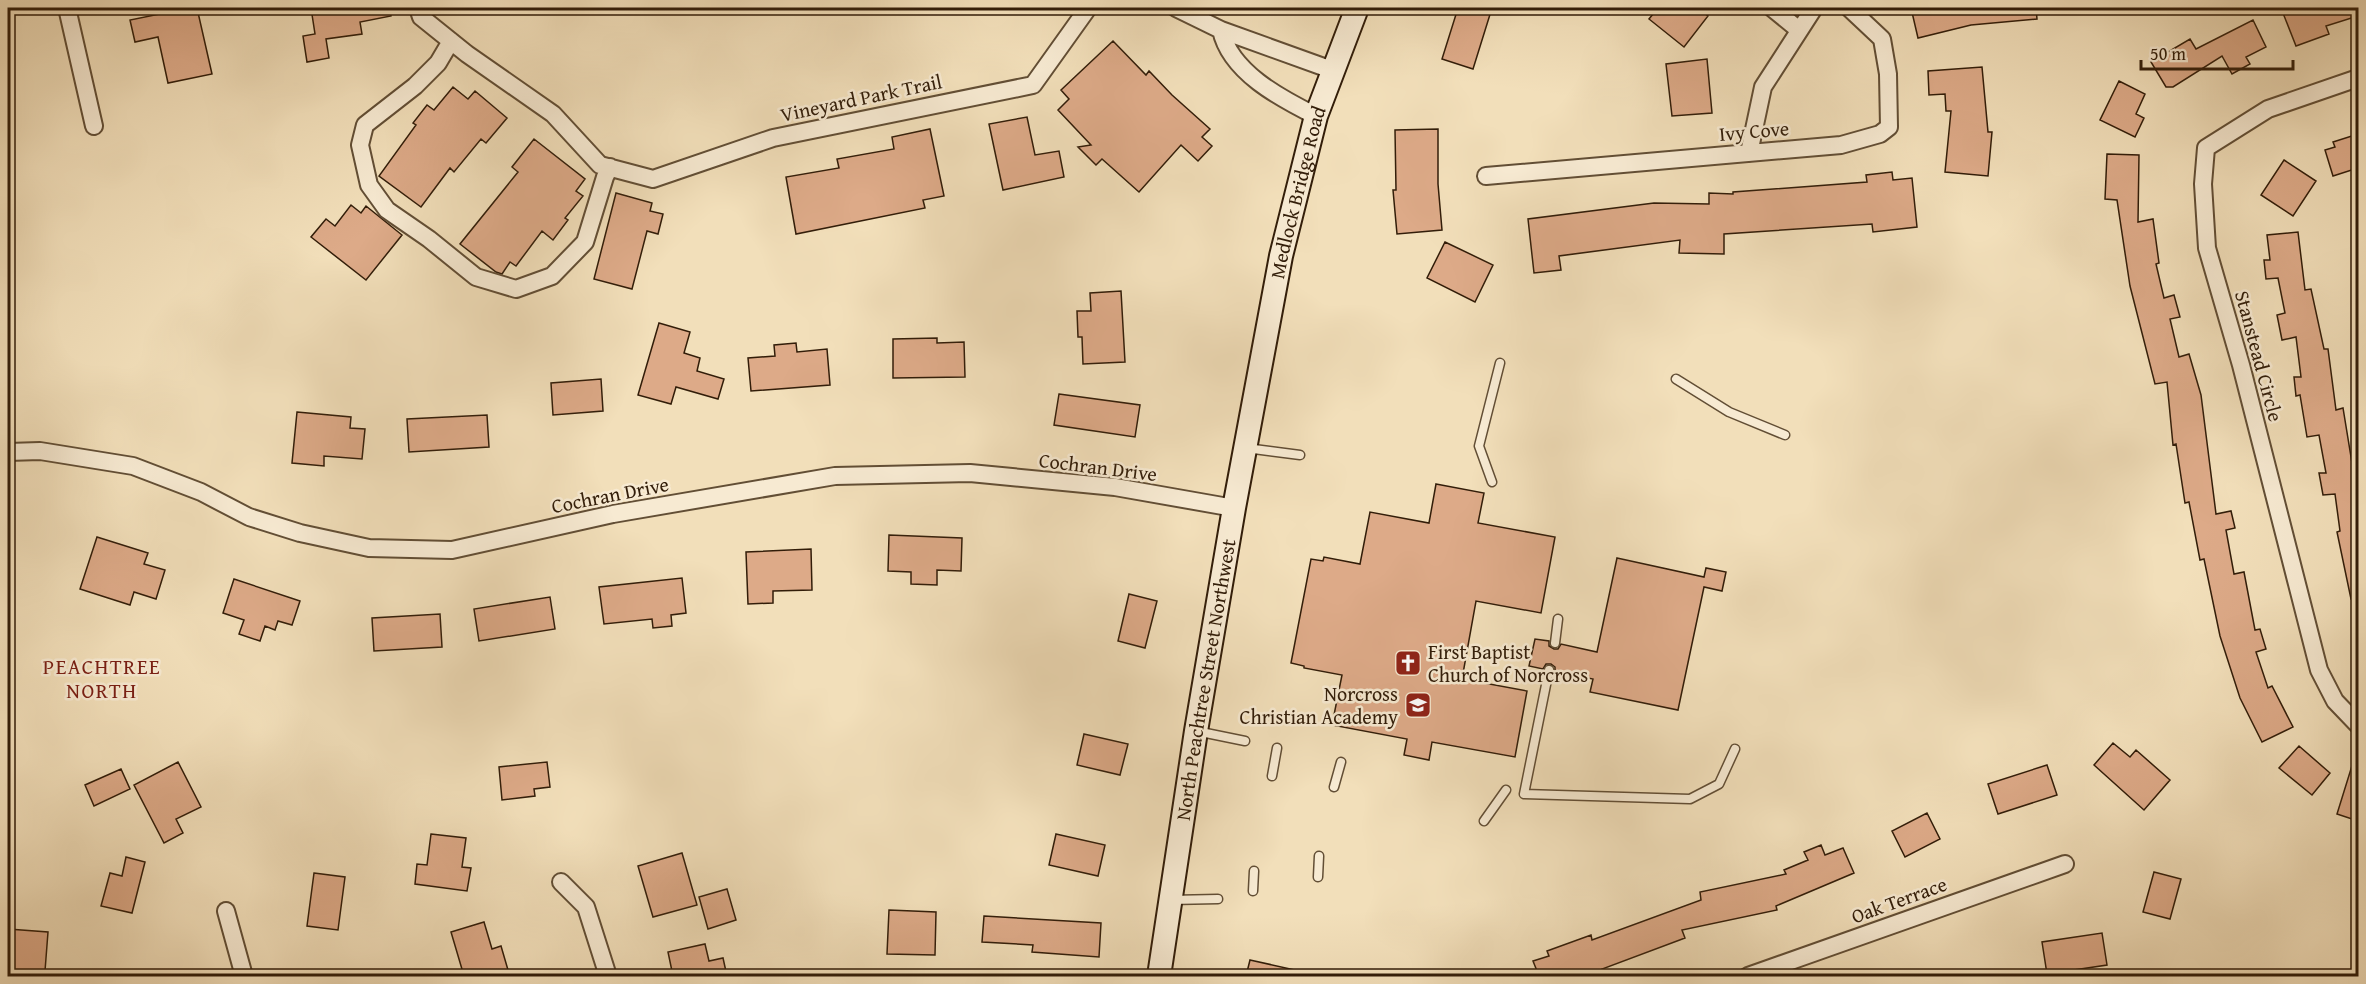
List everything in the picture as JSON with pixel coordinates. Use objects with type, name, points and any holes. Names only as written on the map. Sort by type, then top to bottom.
[{"type":"street","points":[[67,8],[94,126]]},
{"type":"street","name":"Vineyard Park Trail","points":[[418,8],[421,17],[451,41],[553,114],[600,165],[654,179],[773,138],[1033,85],[1088,8]]},
{"type":"street","points":[[1176,8],[1221,30],[1332,70]]},
{"type":"street","name":"Medlock Bridge Road","points":[[1257,383],[1281,256],[1316,116],[1357,8]]},
{"type":"street","points":[[1772,8],[1799,30]]},
{"type":"street","points":[[1749,153],[1763,87],[1814,8]]},
{"type":"street","name":"Ivy Cove","points":[[1486,176],[1841,145],[1880,134],[1888,127],[1888,74],[1882,39],[1849,8]]},
{"type":"street","points":[[1221,30],[1224,43],[1242,66],[1265,86],[1316,116]]},
{"type":"street","points":[[451,41],[438,63],[415,87],[365,126],[360,145],[369,185],[387,210],[429,239],[476,277],[516,289],[552,276],[585,242],[610,167]]},
{"type":"street","name":"Stanstead Circle","points":[[2358,78],[2268,109],[2206,148],[2203,184],[2207,248],[2241,365],[2319,670],[2335,701],[2358,725]]},
{"type":"street","name":"North Peachtree Street Northwest","points":[[1159,976],[1196,731],[1257,383]]},
{"type":"street","name":"Cochran Drive","points":[[8,453],[40,451],[133,466],[201,492],[249,517],[300,533],[369,548],[452,550],[614,514],[835,476],[970,473],[1115,487],[1234,508]]},
{"type":"street","name":"Oak Terrace","points":[[1748,976],[2065,864]]},
{"type":"street","points":[[561,882],[586,907],[608,976]]},
{"type":"street","points":[[226,911],[244,976]]},
{"type":"lane","points":[[1492,482],[1479,446],[1500,363]]},
{"type":"lane","points":[[1677,379],[1729,412],[1785,435]]},
{"type":"lane","points":[[1246,448],[1300,455]]},
{"type":"lane","points":[[1555,643],[1558,619]]},
{"type":"lane","points":[[1549,670],[1524,794],[1690,799],[1719,784],[1735,749]]},
{"type":"lane","points":[[1196,731],[1245,741]]},
{"type":"lane","points":[[1272,776],[1277,748]]},
{"type":"lane","points":[[1334,787],[1341,762]]},
{"type":"lane","points":[[1485,821],[1506,790]]},
{"type":"lane","points":[[1318,877],[1319,856]]},
{"type":"lane","points":[[1253,891],[1254,871]]},
{"type":"lane","points":[[1170,900],[1218,899]]},
{"type":"building","points":[[197,8],[212,74],[168,83],[158,37],[135,42],[130,20]]},
{"type":"building","points":[[311,8],[390,8],[391,16],[360,22],[362,34],[326,39],[329,58],[307,62],[303,36],[315,34]]},
{"type":"building","points":[[1458,8],[1492,8],[1473,69],[1442,59]]},
{"type":"building","points":[[1658,8],[1697,8],[1708,16],[1684,47],[1649,19]]},
{"type":"building","points":[[1911,8],[2036,8],[2037,19],[1971,25],[1918,38]]},
{"type":"building","points":[[2281,8],[2358,8],[2358,16],[2326,26],[2329,34],[2296,46]]},
{"type":"building","points":[[2253,20],[2266,47],[2246,57],[2250,64],[2232,74],[2222,56],[2173,87],[2166,87],[2151,62],[2190,39],[2196,49]]},
{"type":"building","points":[[1113,41],[1146,75],[1149,71],[1210,129],[1202,137],[1212,146],[1198,161],[1181,145],[1139,192],[1102,159],[1096,165],[1078,147],[1091,145],[1058,110],[1069,99],[1061,90]]},
{"type":"building","points":[[1707,59],[1712,113],[1672,116],[1666,64]]},
{"type":"building","points":[[1982,67],[1988,132],[1992,132],[1988,176],[1945,172],[1951,111],[1946,111],[1945,94],[1929,95],[1928,71]]},
{"type":"building","points":[[2119,81],[2145,94],[2136,114],[2144,118],[2135,137],[2100,120]]},
{"type":"building","points":[[453,87],[468,99],[475,91],[507,118],[486,143],[481,139],[454,172],[450,168],[421,207],[379,176],[416,125],[413,123],[427,105],[434,110]]},
{"type":"building","points":[[1027,117],[1035,155],[1059,151],[1064,177],[1003,190],[989,124]]},
{"type":"building","points":[[930,129],[944,196],[923,200],[925,208],[796,234],[786,177],[839,168],[837,159],[894,149],[892,137]]},
{"type":"building","points":[[1438,129],[1438,184],[1442,230],[1397,234],[1393,190],[1396,190],[1395,130]]},
{"type":"building","points":[[2358,134],[2358,168],[2333,176],[2325,150],[2335,147],[2333,142]]},
{"type":"building","points":[[534,139],[585,179],[576,191],[583,196],[565,218],[568,220],[553,240],[542,231],[516,266],[510,262],[502,274],[496,272],[460,244],[518,172],[512,167]]},
{"type":"building","points":[[2107,154],[2139,155],[2138,222],[2153,219],[2159,263],[2156,264],[2164,298],[2174,295],[2180,317],[2170,319],[2179,357],[2189,354],[2201,395],[2216,514],[2231,511],[2235,528],[2226,530],[2234,574],[2244,572],[2255,630],[2260,629],[2266,649],[2256,652],[2268,688],[2272,686],[2293,727],[2262,742],[2240,698],[2220,636],[2204,559],[2200,560],[2189,502],[2185,503],[2176,444],[2173,445],[2167,382],[2155,384],[2130,286],[2117,200],[2105,199]]},
{"type":"building","points":[[2284,160],[2316,181],[2293,216],[2261,195]]},
{"type":"building","points":[[1892,172],[1893,180],[1912,178],[1917,227],[1873,232],[1872,224],[1724,234],[1724,254],[1679,253],[1680,240],[1559,256],[1561,270],[1534,273],[1528,219],[1654,203],[1709,204],[1709,193],[1733,194],[1733,192],[1867,182],[1866,175]]},
{"type":"building","points":[[616,193],[652,203],[650,211],[663,214],[658,234],[647,231],[632,289],[594,279]]},
{"type":"building","points":[[351,205],[361,213],[366,206],[402,235],[366,280],[311,237],[326,219],[335,226]]},
{"type":"building","points":[[2298,232],[2305,290],[2311,289],[2324,349],[2328,349],[2336,410],[2343,408],[2353,469],[2358,468],[2358,599],[2351,599],[2337,532],[2340,531],[2335,494],[2323,495],[2319,473],[2326,473],[2319,435],[2307,437],[2300,395],[2296,396],[2294,377],[2301,377],[2296,337],[2282,340],[2277,315],[2285,313],[2278,278],[2266,279],[2264,260],[2270,260],[2267,235]]},
{"type":"building","points":[[1445,242],[1493,265],[1475,302],[1427,278]]},
{"type":"building","points":[[1121,291],[1125,362],[1083,364],[1082,337],[1078,337],[1077,311],[1091,311],[1090,293]]},
{"type":"building","points":[[659,323],[690,332],[684,353],[700,358],[697,371],[724,379],[718,399],[676,387],[671,404],[638,395]]},
{"type":"building","points":[[937,338],[937,343],[964,342],[965,377],[893,378],[893,339]]},
{"type":"building","points":[[796,343],[797,352],[827,349],[830,385],[751,391],[748,358],[775,356],[774,345]]},
{"type":"building","points":[[601,379],[603,411],[553,415],[551,383]]},
{"type":"building","points":[[1059,394],[1140,405],[1135,437],[1054,425]]},
{"type":"building","points":[[297,412],[351,417],[350,428],[365,429],[362,459],[324,456],[324,466],[292,463]]},
{"type":"building","points":[[487,415],[489,447],[409,452],[407,419]]},
{"type":"building","points":[[1436,484],[1484,493],[1478,523],[1555,537],[1541,613],[1476,601],[1462,679],[1527,691],[1515,757],[1432,742],[1429,760],[1404,755],[1407,739],[1332,725],[1342,675],[1304,668],[1304,666],[1291,663],[1311,559],[1323,561],[1324,557],[1360,564],[1370,512],[1429,523]]},
{"type":"building","points":[[889,535],[962,538],[961,571],[937,570],[937,585],[911,584],[911,572],[888,571]]},
{"type":"building","points":[[97,537],[148,553],[144,564],[165,570],[156,599],[134,592],[130,605],[80,589]]},
{"type":"building","points":[[811,549],[812,590],[773,591],[773,603],[748,604],[746,552]]},
{"type":"building","points":[[1617,558],[1704,577],[1706,568],[1726,572],[1722,591],[1704,587],[1678,710],[1590,692],[1593,679],[1555,671],[1555,667],[1551,664],[1546,664],[1543,669],[1529,666],[1535,639],[1549,641],[1549,646],[1554,649],[1558,649],[1561,644],[1597,652]]},
{"type":"building","points":[[682,578],[686,613],[671,615],[672,626],[653,628],[652,619],[604,624],[599,587]]},
{"type":"building","points":[[234,579],[300,601],[292,625],[278,621],[275,630],[265,626],[260,641],[239,634],[244,620],[223,613]]},
{"type":"building","points":[[1129,594],[1157,601],[1145,648],[1118,641]]},
{"type":"building","points":[[550,597],[555,629],[479,641],[474,609]]},
{"type":"building","points":[[440,614],[442,647],[374,651],[372,618]]},
{"type":"building","points":[[1084,734],[1128,744],[1120,775],[1077,765]]},
{"type":"building","points":[[2113,743],[2130,757],[2136,750],[2170,780],[2144,810],[2094,765]]},
{"type":"building","points":[[2299,746],[2330,773],[2312,795],[2279,768]]},
{"type":"building","points":[[2355,756],[2358,757],[2358,821],[2337,814]]},
{"type":"building","points":[[178,762],[201,807],[176,819],[183,833],[164,843],[134,785]]},
{"type":"building","points":[[547,762],[550,787],[534,789],[535,796],[502,800],[499,767]]},
{"type":"building","points":[[2047,765],[2057,795],[1998,814],[1988,784]]},
{"type":"building","points":[[121,769],[130,789],[94,806],[85,785]]},
{"type":"building","points":[[1927,813],[1940,839],[1905,857],[1892,831]]},
{"type":"building","points":[[431,834],[466,838],[462,867],[471,868],[467,891],[415,884],[417,864],[427,865]]},
{"type":"building","points":[[1056,834],[1105,845],[1098,876],[1049,865]]},
{"type":"building","points":[[1821,845],[1825,855],[1843,848],[1854,873],[1776,906],[1777,910],[1682,930],[1685,938],[1602,969],[1604,972],[1590,976],[1539,976],[1533,961],[1549,956],[1547,951],[1591,935],[1592,940],[1701,900],[1700,892],[1786,874],[1784,870],[1808,860],[1804,852]]},
{"type":"building","points":[[682,853],[697,905],[653,917],[638,866]]},
{"type":"building","points":[[126,857],[145,862],[132,913],[101,906],[110,873],[122,876]]},
{"type":"building","points":[[2154,872],[2181,879],[2170,919],[2143,912]]},
{"type":"building","points":[[314,873],[345,877],[338,930],[307,926]]},
{"type":"building","points":[[727,889],[736,920],[708,929],[699,897]]},
{"type":"building","points":[[889,910],[936,912],[935,955],[887,954]]},
{"type":"building","points":[[984,916],[1101,923],[1099,957],[1032,952],[1033,945],[982,942]]},
{"type":"building","points":[[484,922],[492,949],[501,946],[508,970],[484,976],[464,976],[451,932]]},
{"type":"building","points":[[8,929],[48,932],[45,971],[25,970],[25,976],[8,976]]},
{"type":"building","points":[[2102,933],[2107,965],[2047,974],[2042,942]]},
{"type":"building","points":[[705,944],[709,961],[723,958],[727,976],[673,976],[668,952]]},
{"type":"building","points":[[1250,960],[1295,970],[1294,976],[1246,976]]},
{"type":"place","name":"First Baptist Church of Norcross","points":[[1408,663]]},
{"type":"place","name":"Norcross Christian Academy","points":[[1418,705]]},
{"type":"district","name":"PEACHTREE NORTH","points":[[102,679]]}]
